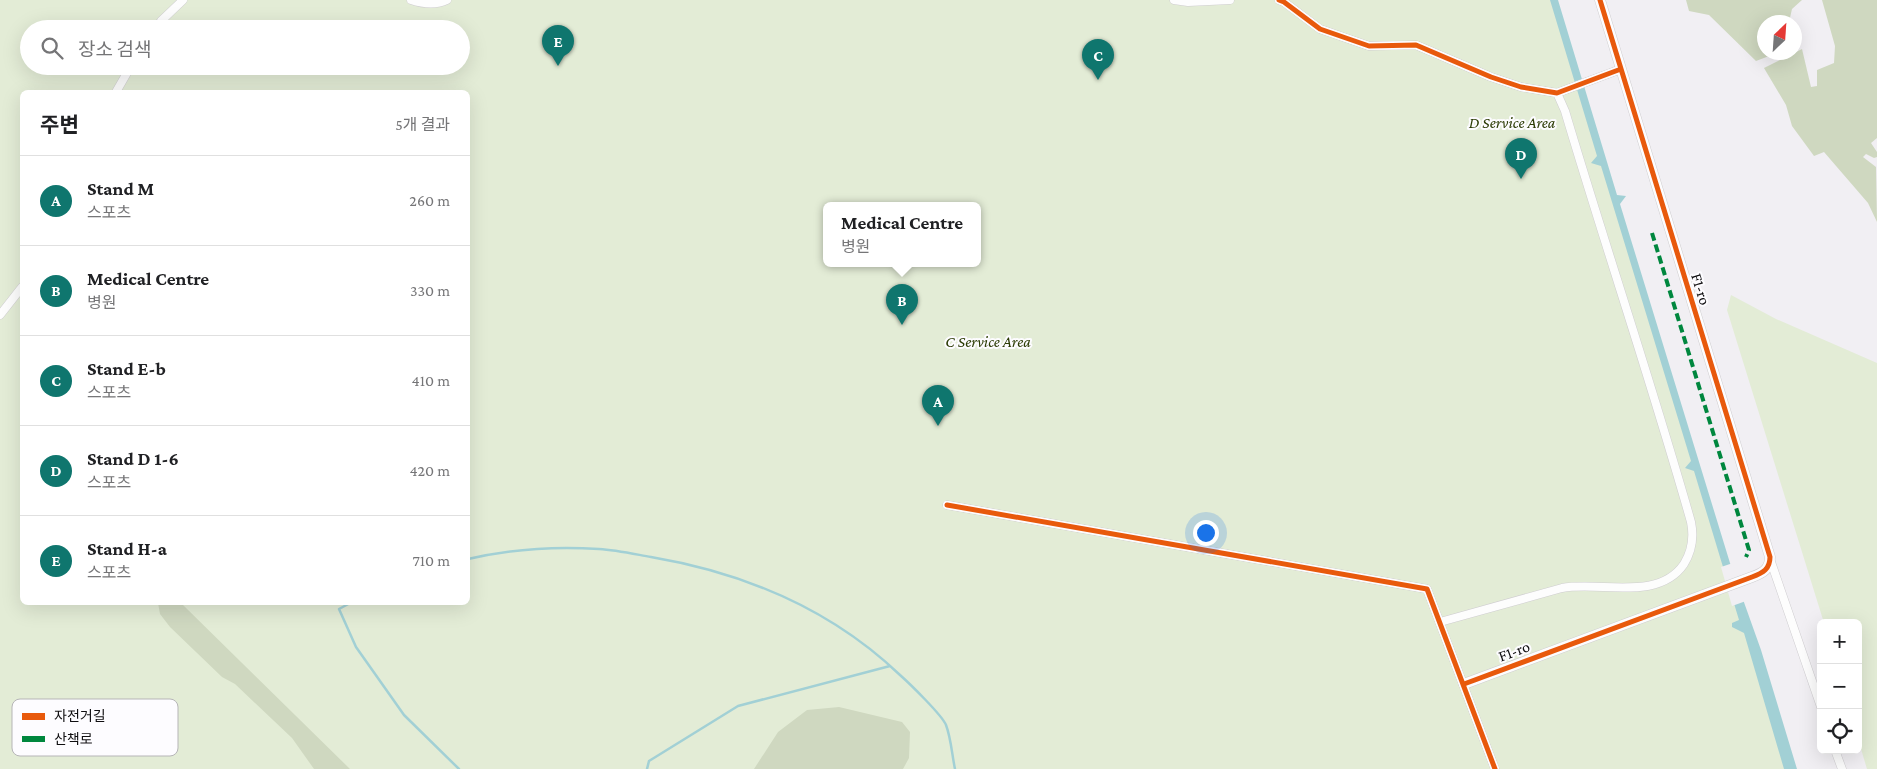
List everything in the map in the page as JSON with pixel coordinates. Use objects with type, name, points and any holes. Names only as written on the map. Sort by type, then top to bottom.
[{"type":"street","points":[[162,20],[183,0]]},
{"type":"street","points":[[411,0],[430,4],[441,3],[447,0]]},
{"type":"street","points":[[1174,0],[1188,2],[1230,0]]},
{"type":"street","points":[[1279,0],[1320,29],[1369,46],[1416,45],[1491,77],[1521,87],[1557,93],[1621,69]]},
{"type":"street","name":"F1-ro","points":[[1464,684],[1752,577],[1769,566],[1770,557],[1600,0]]},
{"type":"street","points":[[117,90],[126,75]]},
{"type":"street","points":[[1440,622],[1578,585],[1633,588],[1653,585],[1673,576],[1680,569],[1686,561],[1692,543],[1691,522],[1655,397],[1565,111],[1557,93]]},
{"type":"street","points":[[0,315],[20,290]]},
{"type":"street","points":[[946,505],[1427,589],[1464,684],[1494,769]]},
{"type":"street","points":[[1770,557],[1817,695]]},
{"type":"street","points":[[1837,754],[1842,769]]},
{"type":"green space","points":[[0,0],[1554,0],[1789,769],[0,769]]},
{"type":"green space","points":[[1686,0],[1802,0],[1792,9],[1791,15],[1757,15],[1757,60],[1759,60],[1756,61],[1709,15],[1689,11]]},
{"type":"green space","points":[[1822,0],[1877,0],[1877,138],[1871,143],[1877,152],[1877,157],[1874,158],[1866,154],[1863,157],[1876,167],[1877,222],[1868,203],[1824,152],[1814,156],[1792,126],[1786,105],[1764,68],[1780,60],[1802,60],[1802,49],[1811,87],[1817,86],[1817,70],[1834,63],[1835,46]]},
{"type":"green space","points":[[1731,295],[1776,319],[1877,363],[1877,769],[1867,769],[1862,752],[1862,619],[1823,619],[1727,310]]},
{"type":"green space","points":[[158,605],[183,605],[350,769],[314,769],[292,738],[235,684],[222,677],[170,627],[160,614]]},
{"type":"green space","points":[[839,707],[902,722],[910,732],[909,758],[903,769],[754,769],[778,732],[807,710]]},
{"type":"water","points":[[1550,0],[1558,0],[1617,195],[1626,196],[1620,204],[1730,563],[1761,650],[1797,769],[1784,769],[1744,633],[1732,627],[1732,623],[1739,620],[1694,471],[1685,468],[1691,461],[1601,166],[1591,163],[1597,156]]},
{"type":"pier","points":[[1733,563],[1746,601],[1732,606],[1721,567]]},
{"type":"waterway","points":[[470,559],[533,549],[612,550],[686,564],[720,573],[784,597],[815,612],[845,631],[873,651],[917,692],[946,725],[955,769]]},
{"type":"waterway","points":[[346,605],[339,609],[356,647],[404,715],[459,769]]},
{"type":"waterway","points":[[647,769],[649,761],[738,706],[890,666]]},
{"type":"marked path","points":[[1652,233],[1749,550],[1746,557]]},
{"type":"cycle path","points":[[1279,0],[1320,29],[1369,46],[1416,45],[1491,77],[1521,87],[1557,93],[1621,69]]},
{"type":"cycle path","points":[[1464,684],[1756,575],[1763,572],[1770,561],[1600,0]]},
{"type":"cycle path","points":[[947,505],[1427,589],[1495,769]]},
{"type":"place","name":"Stand H-a","points":[[558,66]]},
{"type":"place","name":"Stand E-b","points":[[1098,80]]},
{"type":"place","name":"Stand D 1-6","points":[[1521,179]]},
{"type":"place","name":"Medical Centre","points":[[902,325]]},
{"type":"place","name":"Stand M","points":[[938,426]]},
{"type":"park label","name":"D Service Area","points":[[1512,122]]},
{"type":"park label","name":"C Service Area","points":[[988,341]]}]
